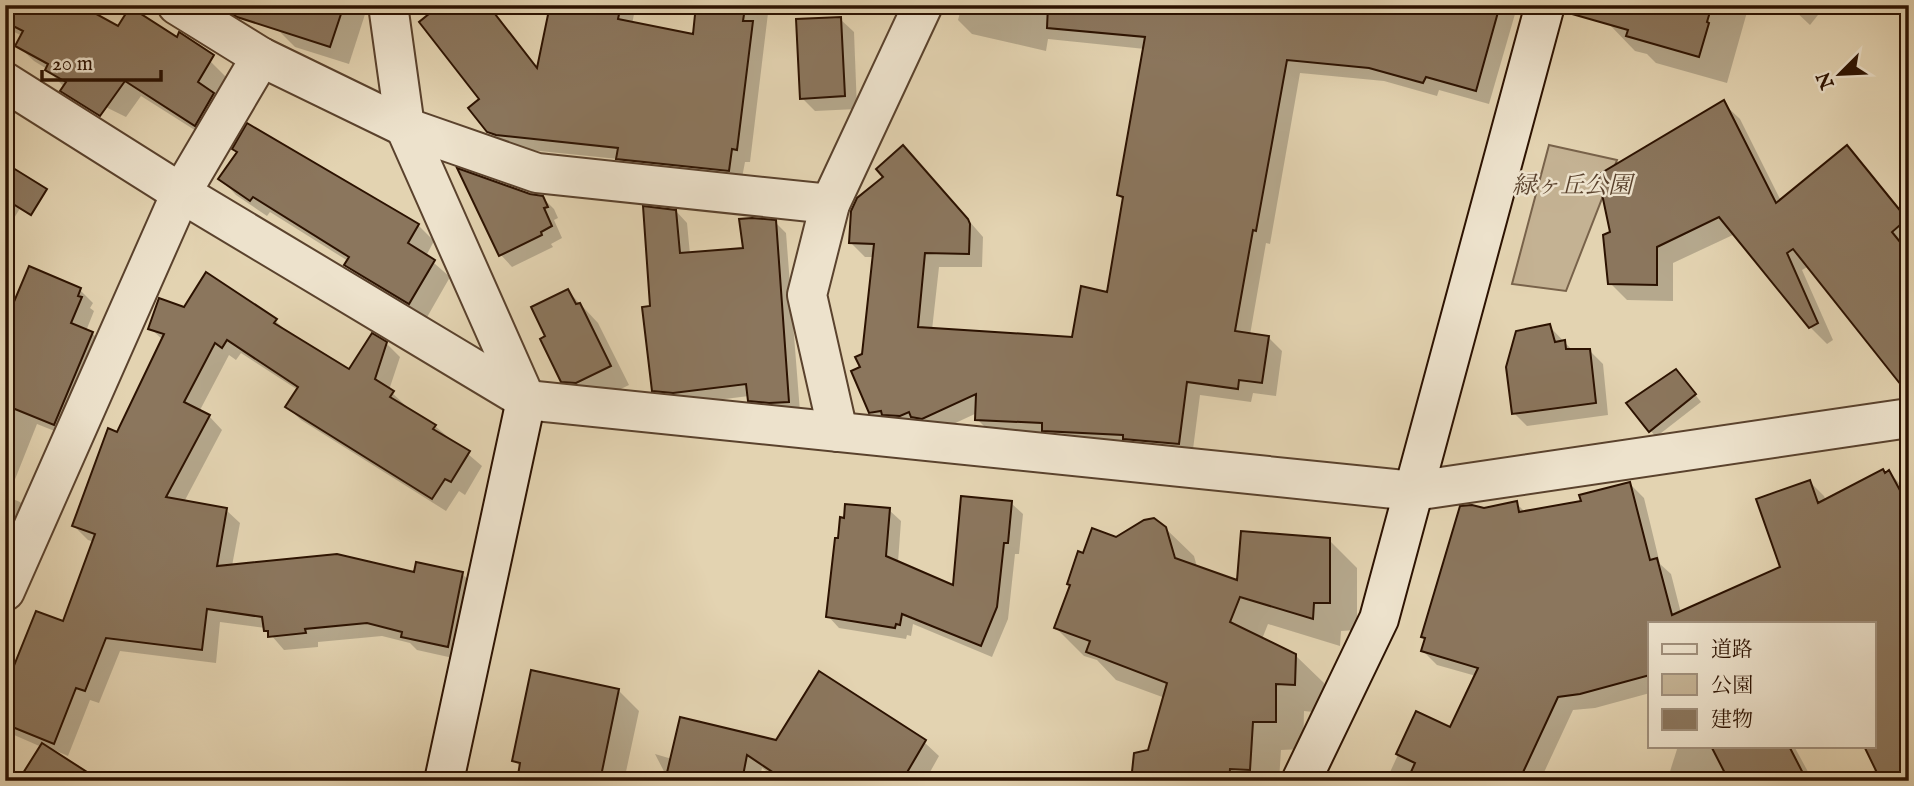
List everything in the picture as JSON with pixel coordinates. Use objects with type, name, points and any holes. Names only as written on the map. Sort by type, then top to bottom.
[{"type":"street","points":[[177,5],[261,57],[405,127],[537,173],[830,204]]},
{"type":"street","points":[[388,5],[405,127],[526,400],[444,781]]},
{"type":"street","points":[[1301,781],[1379,619],[1545,5]]},
{"type":"street","points":[[838,432],[807,295],[830,204],[916,6]]},
{"type":"street","points":[[5,591],[181,193],[261,57]]},
{"type":"street","points":[[5,82],[181,193],[526,400],[1414,491],[1909,418]]},
{"type":"green space","name":"緑ヶ丘公園","points":[[1549,145],[1617,160],[1566,291],[1512,284]]},
{"type":"building","points":[[5,5],[80,5],[118,26],[130,7],[177,37],[179,32],[214,55],[198,82],[214,93],[195,126],[125,81],[100,116],[60,91],[66,82],[45,70],[48,64],[15,46],[23,31],[5,22]]},
{"type":"building","points":[[224,5],[344,5],[330,47],[237,17],[223,8]]},
{"type":"building","points":[[440,5],[488,5],[537,68],[550,5],[621,5],[618,19],[693,34],[696,5],[745,8],[743,21],[753,21],[737,150],[732,149],[729,171],[616,159],[618,148],[487,132],[468,108],[479,99],[419,22]]},
{"type":"building","points":[[1048,5],[1500,5],[1476,91],[1426,77],[1423,83],[1369,68],[1287,60],[1235,331],[1269,336],[1262,383],[1239,380],[1238,389],[1187,382],[1179,444],[1123,439],[1123,435],[1042,431],[1042,423],[975,420],[976,394],[922,419],[911,417],[909,412],[900,416],[882,415],[881,411],[869,413],[851,371],[860,367],[855,357],[862,354],[874,244],[849,243],[851,211],[857,198],[883,177],[876,169],[903,145],[970,224],[969,254],[925,253],[918,327],[1072,337],[1081,286],[1107,292],[1123,197],[1117,195],[1145,37],[1047,28]]},
{"type":"building","points":[[1573,5],[1712,5],[1699,57],[1626,36],[1628,30],[1572,14]]},
{"type":"building","points":[[841,17],[845,96],[800,99],[796,19]]},
{"type":"building","points":[[1724,100],[1776,203],[1847,145],[1907,219],[1892,232],[1909,253],[1909,395],[1793,249],[1787,253],[1818,323],[1809,328],[1719,217],[1657,247],[1657,285],[1608,284],[1603,235],[1610,232],[1598,175]]},
{"type":"building","points":[[247,123],[419,224],[408,243],[435,260],[409,304],[344,265],[349,257],[253,197],[250,201],[218,179],[237,152],[232,149]]},
{"type":"building","points":[[5,163],[47,189],[31,215],[5,199]]},
{"type":"building","points":[[457,168],[530,194],[543,196],[548,207],[544,208],[552,226],[541,232],[542,235],[499,256]]},
{"type":"building","points":[[643,206],[676,210],[680,253],[743,248],[739,219],[776,220],[789,402],[748,401],[746,384],[673,393],[652,391],[642,307],[650,306]]},
{"type":"building","points":[[29,266],[81,288],[78,296],[82,297],[71,323],[93,332],[54,425],[5,405],[5,323]]},
{"type":"building","points":[[206,272],[277,319],[274,323],[349,369],[372,333],[387,342],[375,379],[394,391],[390,397],[436,425],[433,429],[470,451],[451,482],[445,479],[432,499],[285,407],[298,387],[227,340],[222,348],[215,343],[184,402],[210,415],[166,497],[227,508],[217,566],[337,554],[414,572],[416,562],[463,572],[448,647],[401,637],[402,632],[367,623],[305,629],[306,633],[268,637],[268,631],[264,631],[262,617],[207,609],[202,650],[106,638],[85,691],[76,688],[54,744],[5,724],[5,688],[36,611],[63,621],[95,534],[72,526],[108,428],[117,432],[164,334],[148,329],[159,298],[184,307]]},
{"type":"building","points":[[568,289],[576,304],[580,303],[611,366],[576,383],[561,382],[540,339],[545,336],[531,307]]},
{"type":"building","points":[[1550,324],[1555,342],[1565,340],[1566,349],[1590,349],[1596,403],[1512,414],[1506,367],[1516,331]]},
{"type":"building","points":[[1676,369],[1696,394],[1649,432],[1626,403]]},
{"type":"building","points":[[1883,469],[1885,473],[1889,470],[1909,507],[1909,781],[1881,781],[1865,748],[1876,748],[1876,622],[1648,622],[1648,676],[1580,694],[1558,697],[1519,781],[1407,781],[1415,763],[1396,754],[1416,711],[1450,727],[1478,668],[1421,651],[1425,638],[1421,637],[1460,506],[1484,508],[1517,501],[1519,512],[1581,501],[1579,495],[1630,482],[1650,560],[1657,558],[1672,615],[1780,567],[1756,499],[1810,480],[1818,503]]},
{"type":"building","points":[[961,496],[1012,501],[997,607],[981,646],[902,614],[900,625],[896,624],[895,628],[826,617],[835,538],[838,538],[840,517],[844,518],[845,504],[890,508],[886,556],[953,585]]},
{"type":"building","points":[[1154,518],[1166,527],[1175,558],[1237,580],[1241,531],[1330,538],[1330,603],[1314,603],[1313,619],[1240,597],[1230,622],[1296,654],[1295,685],[1276,684],[1276,722],[1253,722],[1250,770],[1230,769],[1229,781],[1131,781],[1134,753],[1148,750],[1167,683],[1086,652],[1090,641],[1054,628],[1070,585],[1067,584],[1078,551],[1083,553],[1092,528],[1116,537],[1144,520]]},
{"type":"building","points":[[531,670],[619,689],[600,781],[517,781],[520,763],[512,761]]},
{"type":"building","points":[[819,671],[926,740],[902,781],[786,781],[747,755],[742,781],[665,781],[680,717],[776,740]]},
{"type":"building","points":[[42,743],[101,781],[18,781]]},
{"type":"building","points":[[1712,748],[1790,748],[1807,781],[1729,781]]}]
